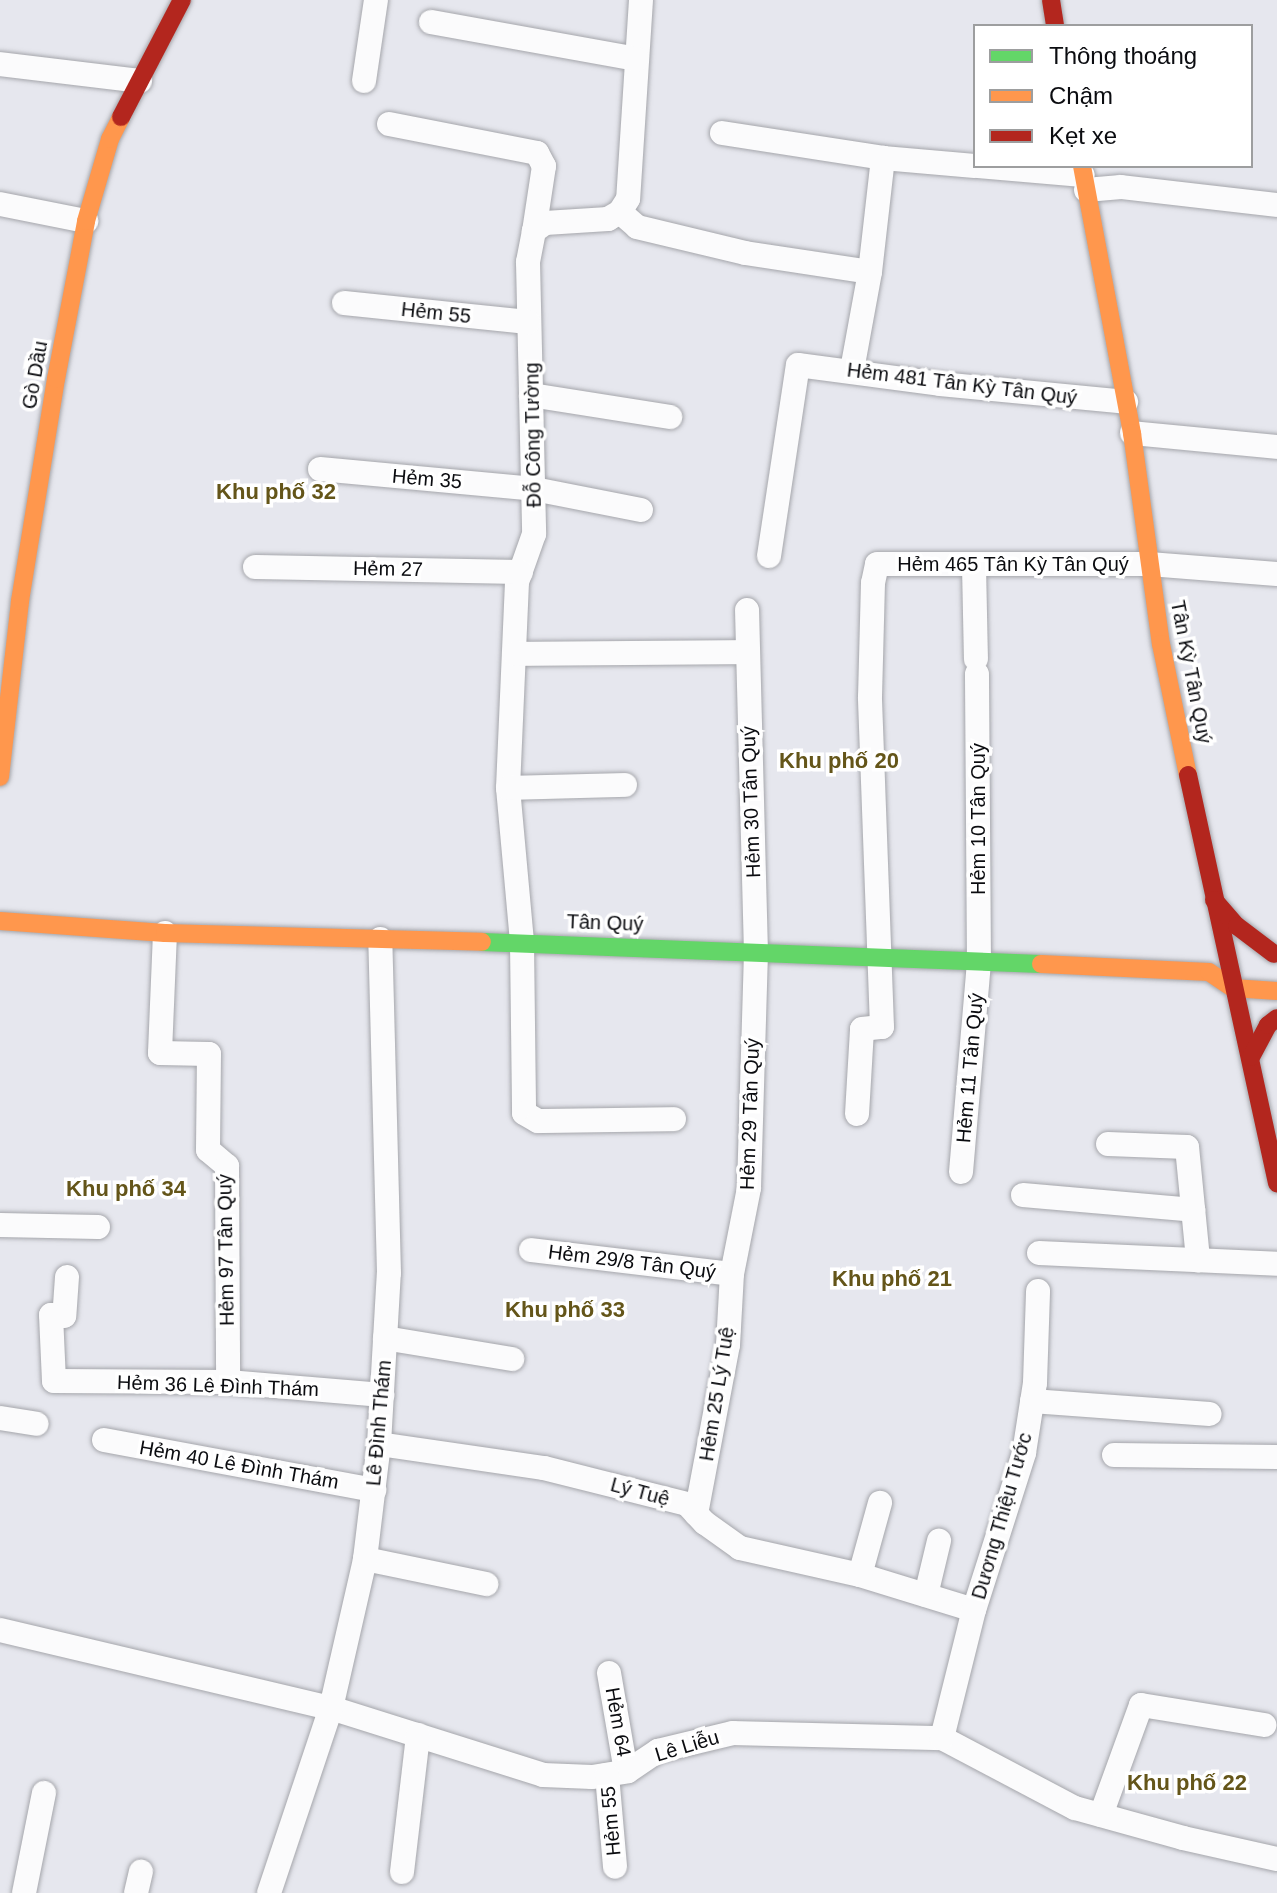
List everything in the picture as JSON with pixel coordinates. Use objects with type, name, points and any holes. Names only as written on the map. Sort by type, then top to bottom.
[{"type":"street","name":"Gò Dầu","points":[[0,771],[10,599],[86,221],[110,139],[182,0]]},
{"type":"street","points":[[364,81],[376,0]]},
{"type":"street","points":[[534,231],[545,223],[608,219],[620,212],[628,199],[641,0]]},
{"type":"street","points":[[1051,0],[1055,24]]},
{"type":"street","points":[[431,22],[637,59]]},
{"type":"street","points":[[0,64],[140,81]]},
{"type":"street","name":"Đỗ Công Tường","points":[[389,124],[537,153],[544,166],[528,262],[534,534],[521,572],[508,788],[522,943],[524,1113],[538,1121],[674,1119]]},
{"type":"street","points":[[722,133],[883,158],[973,166]]},
{"type":"street","points":[[852,370],[870,272],[883,158]]},
{"type":"street","points":[[996,168],[1084,177],[1121,187],[1277,205]]},
{"type":"street","name":"Tân Kỳ Tân Quý","points":[[1084,177],[1132,433],[1161,644],[1224,953],[1251,1057],[1277,1183]]},
{"type":"street","points":[[0,204],[86,221]]},
{"type":"street","points":[[620,212],[637,227],[745,253],[870,272]]},
{"type":"street","name":"Hẻm 55","points":[[344,303],[528,322]]},
{"type":"street","name":"Hẻm 481 Tân Kỳ Tân Quý","points":[[769,556],[798,365],[940,384],[1126,402]]},
{"type":"street","points":[[531,395],[670,417]]},
{"type":"street","points":[[1132,433],[1277,447]]},
{"type":"street","name":"Hẻm 35","points":[[320,469],[534,489],[641,510]]},
{"type":"street","name":"Hẻm 465 Tân Kỳ Tân Quý","points":[[881,959],[870,697],[873,583],[877,564],[1149,564],[1277,574]]},
{"type":"street","name":"Hẻm 10 Tân Quý","points":[[974,566],[979,964]]},
{"type":"street","name":"Hẻm 27","points":[[255,567],[521,572]]},
{"type":"street","name":"Hẻm 30 Tân Quý","points":[[747,610],[756,953]]},
{"type":"street","points":[[515,654],[746,652]]},
{"type":"street","points":[[508,788],[625,785]]},
{"type":"street","points":[[1214,900],[1237,926],[1276,954]]},
{"type":"street","name":"Tân Quý","points":[[0,921],[165,933],[522,943],[1209,972]]},
{"type":"street","name":"Hẻm 97 Tân Quý","points":[[165,933],[160,1053],[209,1054],[208,1150],[227,1166],[228,1382]]},
{"type":"street","name":"Lê Đình Thám","points":[[269,1893],[331,1708],[365,1559],[374,1490],[382,1395],[389,1230],[380,939]]},
{"type":"street","name":"Hẻm 29 Tân Quý","points":[[732,1274],[749,1188],[756,953]]},
{"type":"street","points":[[1276,954],[1224,953],[1209,972],[1233,988],[1277,991]]},
{"type":"street","points":[[857,1114],[862,1029],[882,1027],[881,959]]},
{"type":"street","name":"Hẻm 11 Tân Quý","points":[[961,1172],[979,964]]},
{"type":"street","points":[[1251,1057],[1268,1025],[1277,1018]]},
{"type":"street","points":[[1108,1144],[1187,1147],[1198,1260]]},
{"type":"street","points":[[1023,1195],[1193,1210]]},
{"type":"street","points":[[0,1225],[98,1227]]},
{"type":"street","name":"Hẻm 29/8 Tân Quý","points":[[531,1250],[732,1274]]},
{"type":"street","points":[[1039,1253],[1277,1264]]},
{"type":"street","name":"Hẻm 25 Lý Tuệ","points":[[696,1514],[728,1345],[732,1274]]},
{"type":"street","name":"Hẻm 36 Lê Đình Thám","points":[[67,1277],[64,1316],[51,1315],[54,1381],[228,1382],[382,1395]]},
{"type":"street","name":"Dương Thiệu Tước","points":[[942,1738],[974,1610],[1024,1453],[1032,1401],[1038,1291]]},
{"type":"street","points":[[385,1338],[512,1359]]},
{"type":"street","points":[[1032,1401],[1210,1414]]},
{"type":"street","points":[[0,1418],[37,1424]]},
{"type":"street","name":"Hẻm 40 Lê Đình Thám","points":[[104,1440],[374,1490]]},
{"type":"street","name":"Lý Tuệ","points":[[379,1444],[558,1471],[687,1504],[740,1548],[860,1575],[974,1610]]},
{"type":"street","points":[[1114,1455],[1277,1457]]},
{"type":"street","points":[[860,1575],[880,1503]]},
{"type":"street","points":[[926,1595],[939,1541]]},
{"type":"street","points":[[365,1559],[486,1584]]},
{"type":"street","name":"Lê Liễu","points":[[0,1630],[331,1708],[543,1775],[592,1777],[617,1773],[658,1751],[733,1733],[942,1738],[1075,1808],[1277,1859]]},
{"type":"street","name":"Hẻm 64","points":[[609,1673],[617,1773]]},
{"type":"street","points":[[1101,1815],[1141,1705],[1264,1725]]},
{"type":"street","points":[[402,1872],[418,1735]]},
{"type":"street","name":"Hẻm 55","points":[[615,1867],[617,1773]]},
{"type":"street","points":[[24,1893],[44,1793]]},
{"type":"traffic: fast","points":[[482,942],[1041,964]]},
{"type":"traffic: slow","points":[[0,777],[20,601],[56,379],[86,221],[110,139],[121,117]]},
{"type":"traffic: slow","points":[[1082,168],[1132,433],[1161,644],[1188,775]]},
{"type":"traffic: slow","points":[[0,921],[165,933],[482,942]]},
{"type":"traffic: slow","points":[[1041,964],[1209,972],[1233,988],[1277,991]]},
{"type":"traffic: jam","points":[[121,117],[182,0]]},
{"type":"traffic: jam","points":[[1051,0],[1055,24]]},
{"type":"traffic: jam","points":[[1188,775],[1277,1183]]},
{"type":"traffic: jam","points":[[1214,900],[1237,926],[1274,954]]},
{"type":"traffic: jam","points":[[1251,1057],[1268,1025],[1277,1018]]},
{"type":"district","name":"Khu phố 32","points":[[276,492]]},
{"type":"district","name":"Khu phố 20","points":[[839,761]]},
{"type":"district","name":"Khu phố 34","points":[[126,1189]]},
{"type":"district","name":"Khu phố 21","points":[[892,1279]]},
{"type":"district","name":"Khu phố 33","points":[[565,1310]]},
{"type":"district","name":"Khu phố 22","points":[[1187,1783]]}]
